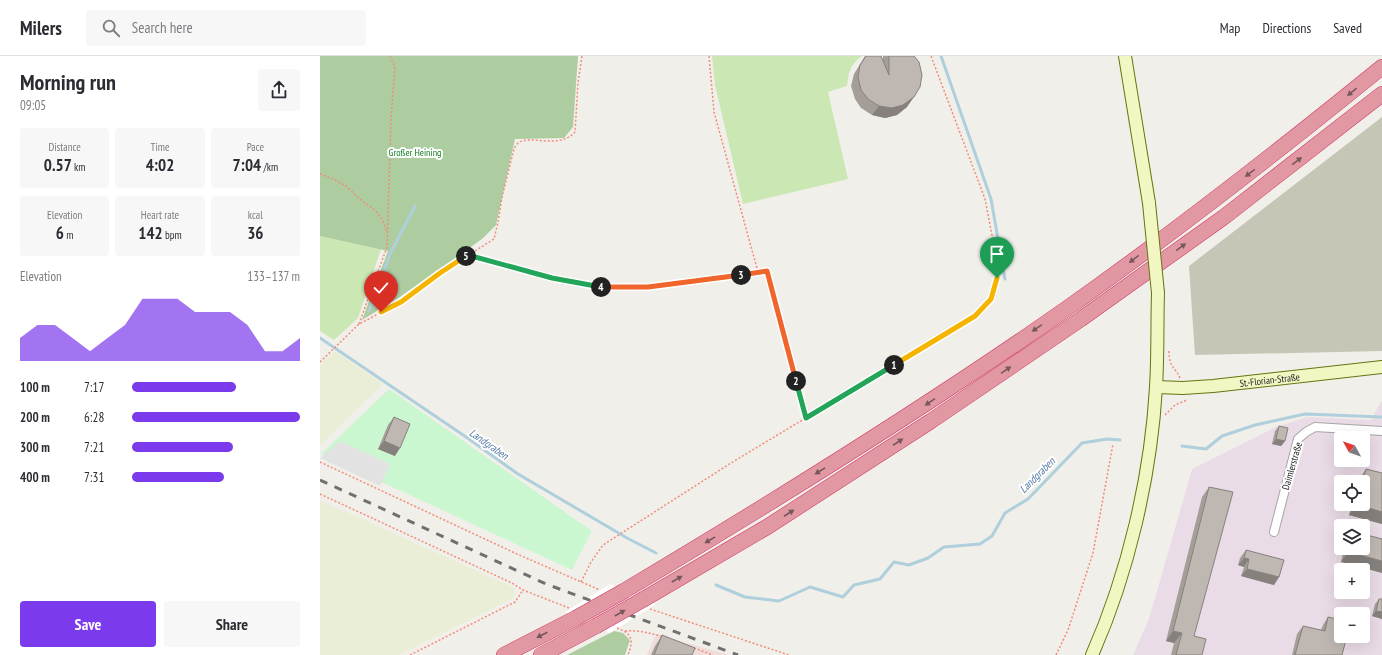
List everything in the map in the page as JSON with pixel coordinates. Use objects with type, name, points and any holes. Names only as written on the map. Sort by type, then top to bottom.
[{"type":"highway","points":[[504,655],[576,618],[624,591],[755,513],[927,404],[1070,306],[1261,165],[1382,67]]},
{"type":"highway","points":[[541,655],[596,626],[647,604],[931,421],[1068,328],[1224,217],[1382,94]]},
{"type":"main road","points":[[1092,655],[1111,607],[1124,566],[1141,498],[1152,428],[1156,387],[1158,293],[1149,203],[1125,56]]},
{"type":"main road","name":"St.-Florian-Straße","points":[[1156,387],[1183,388],[1213,386],[1382,367]]},
{"type":"street","name":"Daimlerstraße","points":[[1274,532],[1298,439],[1315,427],[1382,430]]},
{"type":"path","points":[[359,324],[387,247],[391,118],[396,67],[390,56]]},
{"type":"path","points":[[320,362],[359,324],[401,302],[440,273],[494,239],[502,197],[514,149],[517,144],[520,141],[528,140],[562,141],[570,138],[575,132],[578,83],[582,56]]},
{"type":"path","points":[[709,56],[714,112],[758,272]]},
{"type":"path","points":[[581,582],[602,545],[628,530],[731,463],[975,316],[991,299],[997,278],[996,256],[985,199],[931,56]]},
{"type":"path","points":[[320,174],[346,186],[362,201],[375,210],[382,219],[388,233]]},
{"type":"path","points":[[468,255],[552,278],[599,287],[648,287],[767,271],[806,418]]},
{"type":"path","points":[[1056,655],[1068,630],[1093,553],[1114,444]]},
{"type":"path","points":[[320,462],[418,509],[602,590]]},
{"type":"path","points":[[320,494],[512,583],[523,590],[515,602],[410,655]]},
{"type":"path","points":[[647,604],[789,655]]},
{"type":"path","points":[[628,655],[631,640],[626,631],[643,631],[663,637]]},
{"type":"path","points":[[692,647],[713,655]]},
{"type":"shaded area","points":[[1382,117],[1382,351],[1195,355],[1189,266]]},
{"type":"shaded area","points":[[335,351],[383,384],[320,446],[320,365]]},
{"type":"shaded area","points":[[1382,400],[1382,655],[1133,655],[1149,619],[1192,469],[1276,427],[1307,417],[1371,420]],"holes":[[[1371,420],[1368,431],[1370,431],[1370,467],[1359,467],[1357,475],[1370,475],[1370,511],[1348,511],[1346,519],[1370,519],[1370,555],[1337,555],[1335,563],[1370,563],[1370,599],[1334,599],[1334,565],[1323,608],[1336,555],[1334,555],[1334,519],[1345,519],[1347,511],[1334,511],[1334,475],[1357,475],[1358,467],[1334,467],[1334,431],[1368,431]]]},
{"type":"shaded area","points":[[340,441],[390,464],[380,486],[320,458]]},
{"type":"shaded area","points":[[320,500],[515,588],[513,598],[399,655],[320,655]]},
{"type":"shaded area","points":[[656,634],[729,655],[647,655]]},
{"type":"green space","name":"Großer Heining","points":[[320,56],[578,56],[573,127],[564,138],[515,139],[496,225],[482,239],[400,297],[362,320],[388,251],[320,236]]},
{"type":"green space","points":[[712,56],[862,56],[855,62],[851,69],[848,76],[847,86],[828,92],[848,179],[743,204],[715,85]]},
{"type":"green space","points":[[320,236],[381,249],[358,318],[334,340],[320,331]]},
{"type":"green space","points":[[389,389],[592,531],[572,570],[321,454]]},
{"type":"green space","points":[[614,631],[623,633],[630,640],[625,655],[567,655]]},
{"type":"pier","points":[[610,584],[656,604],[610,633],[565,612]]},
{"type":"building","points":[[866,56],[881,56],[889,75],[889,56],[914,56],[919,62],[922,75],[920,87],[914,97],[903,105],[892,108],[879,106],[868,99],[861,90],[858,77],[860,65]]},
{"type":"building","points":[[394,417],[410,424],[400,448],[384,441]]},
{"type":"building","points":[[1279,426],[1288,428],[1285,441],[1276,439]]},
{"type":"building","points":[[1366,469],[1382,473],[1382,512],[1370,508],[1370,475],[1364,475]]},
{"type":"building","points":[[1209,487],[1233,492],[1194,636],[1206,639],[1202,655],[1176,655],[1182,633],[1173,631]]},
{"type":"building","points":[[1370,536],[1382,539],[1382,561],[1359,555],[1370,555]]},
{"type":"building","points":[[1246,550],[1284,560],[1279,577],[1247,569],[1249,559],[1244,558]]},
{"type":"building","points":[[1379,599],[1382,599],[1382,612],[1376,611]]},
{"type":"building","points":[[1328,617],[1334,618],[1334,643],[1345,643],[1342,655],[1295,655],[1303,626],[1325,631]]},
{"type":"building","points":[[662,635],[695,648],[692,655],[654,655]]},
{"type":"waterway","points":[[941,56],[991,199],[1005,279]]},
{"type":"waterway","points":[[369,311],[391,252],[415,206]]},
{"type":"waterway","name":"Landgraben","points":[[320,338],[518,474],[627,538],[656,553]]},
{"type":"waterway","name":"Landgraben","points":[[1182,446],[1206,449],[1222,436],[1255,425],[1305,414],[1382,417]]},
{"type":"waterway","name":"Landgraben","points":[[716,585],[745,597],[779,601],[810,587],[843,597],[854,585],[880,579],[894,562],[909,565],[928,558],[944,547],[980,544],[992,536],[1005,513],[1028,499],[1082,443],[1107,439],[1120,440]]},
{"type":"railway","points":[[320,480],[546,584],[738,655]]},
{"type":"route","points":[[381,312],[401,302],[440,273],[468,255],[552,278],[599,287],[648,287],[767,271],[806,418],[975,316],[991,299],[997,278]]}]
